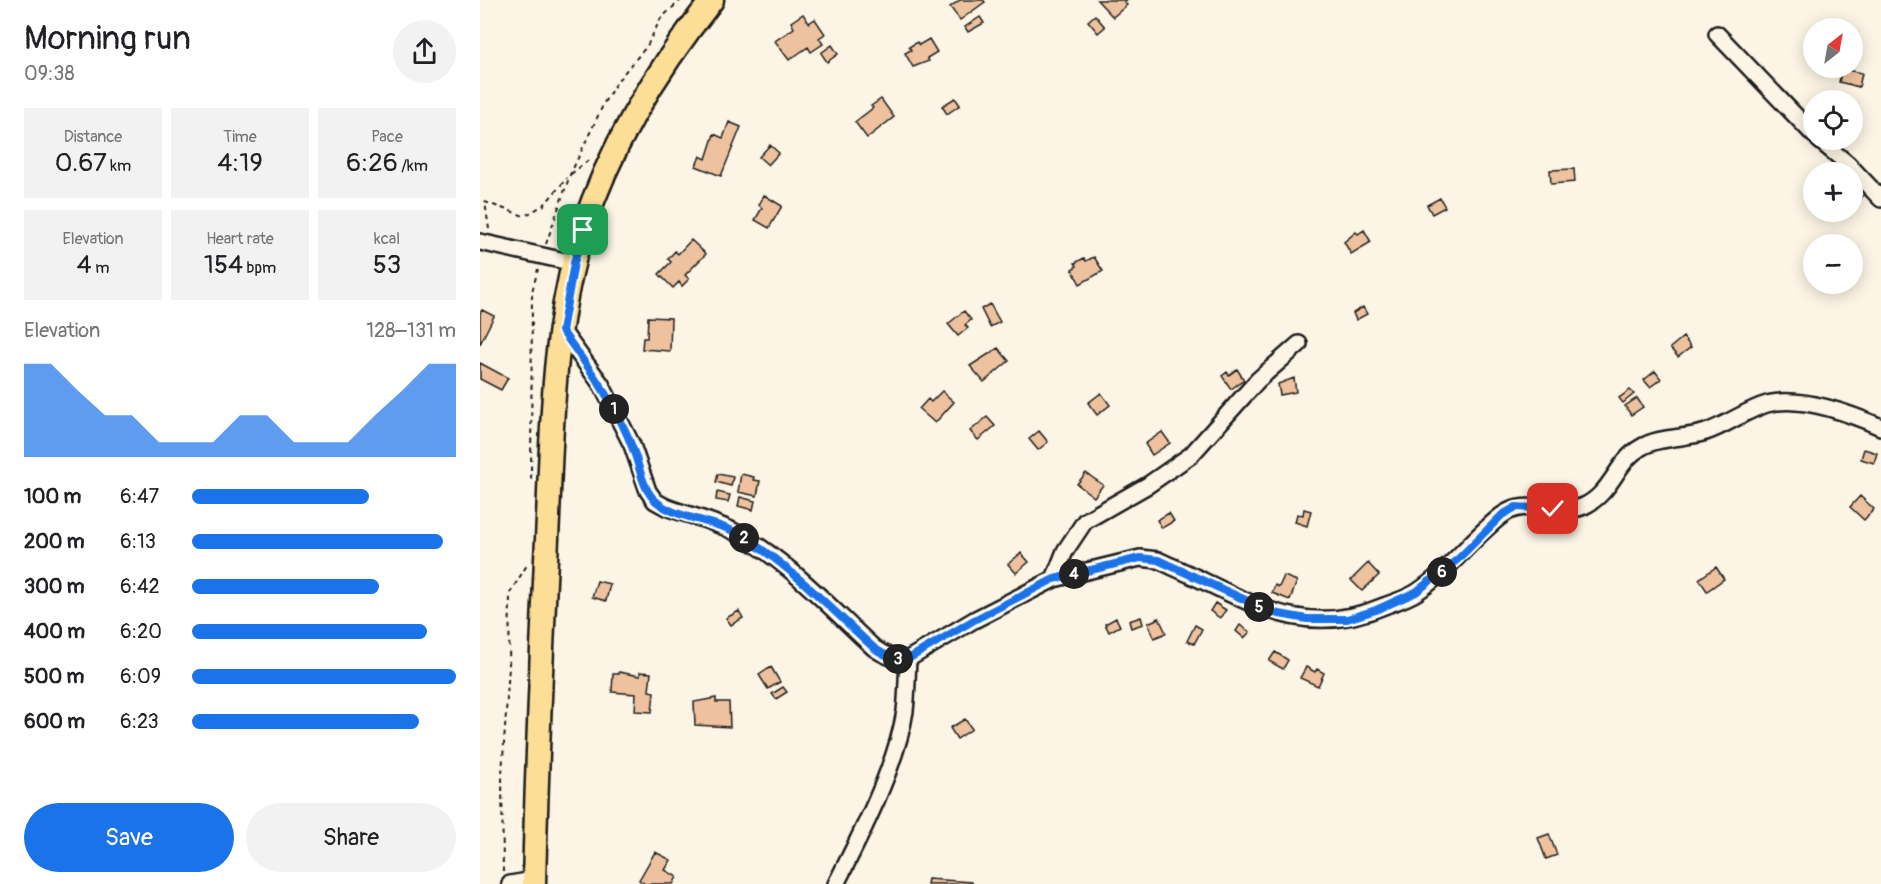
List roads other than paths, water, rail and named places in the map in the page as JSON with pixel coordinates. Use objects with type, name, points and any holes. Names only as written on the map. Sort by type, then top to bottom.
[{"type":"main road","points":[[534,882],[552,425],[555,380],[574,263],[599,183],[626,130],[688,30],[712,0]]},
{"type":"street","points":[[1717,34],[1803,124]]},
{"type":"street","points":[[1831,150],[1848,164],[1881,199]]},
{"type":"street","points":[[486,243],[574,263]]},
{"type":"street","points":[[562,331],[602,384],[632,445],[648,491],[655,501],[734,531],[803,580],[882,654],[896,659],[908,659],[974,620],[1054,579],[1121,561],[1149,559],[1180,569],[1274,613],[1307,619],[1347,619],[1376,610],[1416,592],[1458,559],[1502,515],[1516,507],[1572,510],[1599,497],[1630,455],[1640,447],[1705,433],[1766,404],[1785,402],[1815,406],[1858,417],[1881,427]]},
{"type":"street","points":[[1054,579],[1065,551],[1085,521],[1148,485],[1191,455],[1258,380],[1299,344]]},
{"type":"street","points":[[836,884],[857,843],[893,755],[905,711],[908,659]]},
{"type":"street","points":[[510,884],[534,882]]}]
